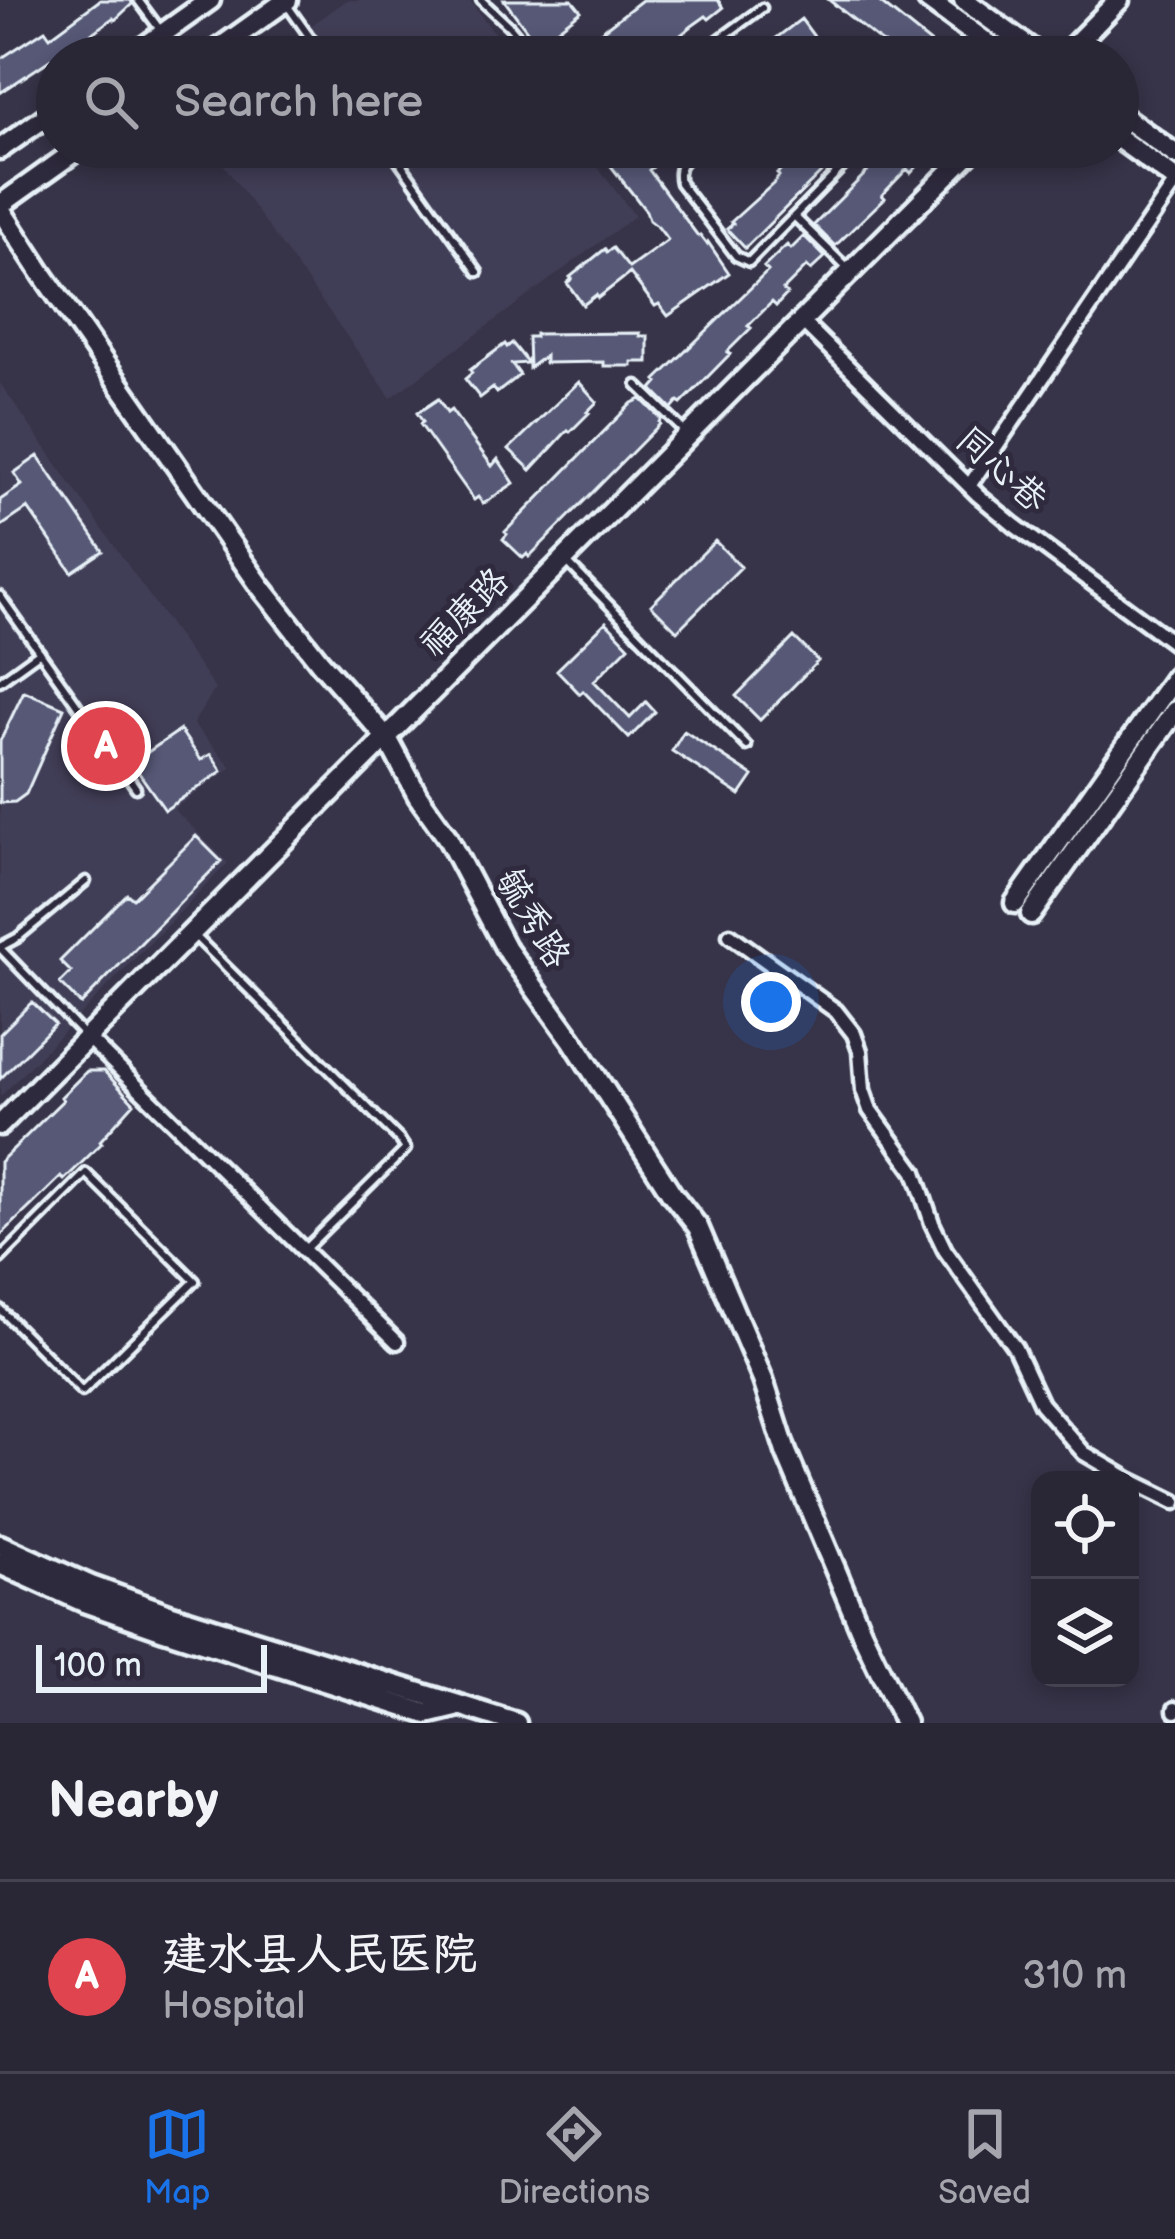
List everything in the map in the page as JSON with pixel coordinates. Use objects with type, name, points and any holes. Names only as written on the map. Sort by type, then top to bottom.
[{"type":"street","points":[[160,36],[210,0]]},
{"type":"street","points":[[928,0],[977,36]]},
{"type":"street","points":[[964,0],[1013,36]]},
{"type":"street","points":[[1084,36],[1119,0]]},
{"type":"street","points":[[237,36],[286,1]]},
{"type":"street","points":[[0,149],[36,124]]},
{"type":"street","points":[[1139,127],[1175,154]]},
{"type":"street","points":[[969,486],[1175,182],[1139,154]]},
{"type":"street","points":[[0,207],[53,168]]},
{"type":"street","name":"福康路","points":[[0,1125],[954,168]]},
{"type":"street","name":"毓秀路","points":[[0,207],[261,587],[387,738],[505,947],[698,1227],[763,1380],[786,1452],[904,1723]]},
{"type":"street","name":"同心巷","points":[[802,321],[1014,525],[1175,644]]},
{"type":"street","points":[[1175,677],[1023,909],[1175,711]]},
{"type":"street","points":[[730,935],[849,1025],[860,1051],[867,1102],[915,1172],[932,1223],[953,1264],[1015,1348],[1056,1425],[1084,1453],[1115,1471]]},
{"type":"street","points":[[88,1038],[397,1342]]},
{"type":"street","points":[[1139,1484],[1175,1502]]},
{"type":"street","points":[[0,1545],[169,1614],[516,1723]]},
{"type":"street","points":[[0,1564],[84,1602],[428,1714],[461,1706]]},
{"type":"lane","points":[[138,0],[163,34]]},
{"type":"lane","points":[[481,0],[518,36]]},
{"type":"lane","points":[[286,1],[310,36]]},
{"type":"lane","points":[[724,36],[762,8]]},
{"type":"lane","points":[[403,168],[478,272]]},
{"type":"lane","points":[[680,168],[680,183],[736,256],[749,262],[841,168]]},
{"type":"lane","points":[[794,216],[851,272]]},
{"type":"lane","points":[[637,385],[688,435]]},
{"type":"lane","points":[[565,559],[747,746]]},
{"type":"lane","points":[[0,596],[136,788]]},
{"type":"lane","points":[[0,681],[40,652]]},
{"type":"lane","points":[[86,880],[0,947],[88,1038]]},
{"type":"lane","points":[[193,934],[406,1150],[304,1251]]},
{"type":"lane","points":[[0,1259],[86,1172],[195,1280],[82,1392],[0,1309]]},
{"type":"shaded area","points":[[347,0],[469,0],[497,36],[296,36]]},
{"type":"shaded area","points":[[226,168],[598,168],[635,216],[391,398]]},
{"type":"shaded area","points":[[0,383],[215,689],[193,724],[232,767],[174,809],[228,863],[0,1097]]},
{"type":"building","points":[[100,0],[131,0],[115,20],[88,36],[51,36]]},
{"type":"building","points":[[504,0],[572,0],[581,11],[549,36],[531,36]]},
{"type":"building","points":[[642,0],[718,0],[723,8],[680,36],[595,36]]},
{"type":"building","points":[[829,0],[877,0],[922,36],[874,36]]},
{"type":"building","points":[[801,19],[814,36],[779,36]]},
{"type":"building","points":[[45,30],[49,36],[36,36],[36,69],[0,93],[0,59]]},
{"type":"building","points":[[613,168],[652,168],[729,273],[668,316],[630,273],[583,305],[567,283],[605,249],[613,248],[629,268],[668,240]]},
{"type":"building","points":[[783,168],[826,168],[745,248],[727,229],[774,183]]},
{"type":"building","points":[[871,168],[916,168],[911,173],[907,169],[882,195],[885,198],[835,246],[814,225]]},
{"type":"building","points":[[804,236],[825,257],[811,270],[807,266],[783,290],[787,294],[776,306],[772,302],[727,352],[730,354],[672,409],[652,389],[656,380],[768,271],[764,267]]},
{"type":"building","points":[[535,334],[648,336],[648,362],[632,362],[632,366],[545,363],[545,356],[529,368],[528,337]]},
{"type":"building","points":[[512,343],[528,363],[512,364],[520,375],[497,393],[493,388],[480,398],[465,379],[470,370]]},
{"type":"building","points":[[579,382],[597,402],[531,470],[509,449]]},
{"type":"building","points":[[438,399],[492,466],[498,459],[514,483],[483,504],[478,497],[474,500],[420,424],[417,413]]},
{"type":"building","points":[[641,399],[661,419],[660,424],[523,558],[503,539],[505,532]]},
{"type":"building","points":[[38,456],[103,551],[72,572],[28,508],[0,527],[0,500],[22,485],[14,473]]},
{"type":"building","points":[[715,541],[741,567],[677,631],[651,605]]},
{"type":"building","points":[[606,622],[629,646],[594,681],[630,718],[646,702],[655,712],[629,738],[557,670]]},
{"type":"building","points":[[794,637],[818,661],[760,720],[736,696]]},
{"type":"building","points":[[24,691],[64,708],[26,794],[15,802],[0,803],[0,741]]},
{"type":"building","points":[[180,730],[201,760],[211,754],[222,771],[165,810],[132,763]]},
{"type":"building","points":[[684,731],[753,776],[740,795],[672,751]]},
{"type":"building","points":[[196,836],[221,861],[81,1004],[60,983],[71,972],[60,961],[127,894],[133,899]]},
{"type":"building","points":[[32,1002],[55,1024],[0,1079],[0,1034]]},
{"type":"building","points":[[87,1071],[104,1071],[134,1103],[102,1143],[0,1236],[0,1162]]},
{"type":"place","name":"建水县人民医院","points":[[106,746]]}]
